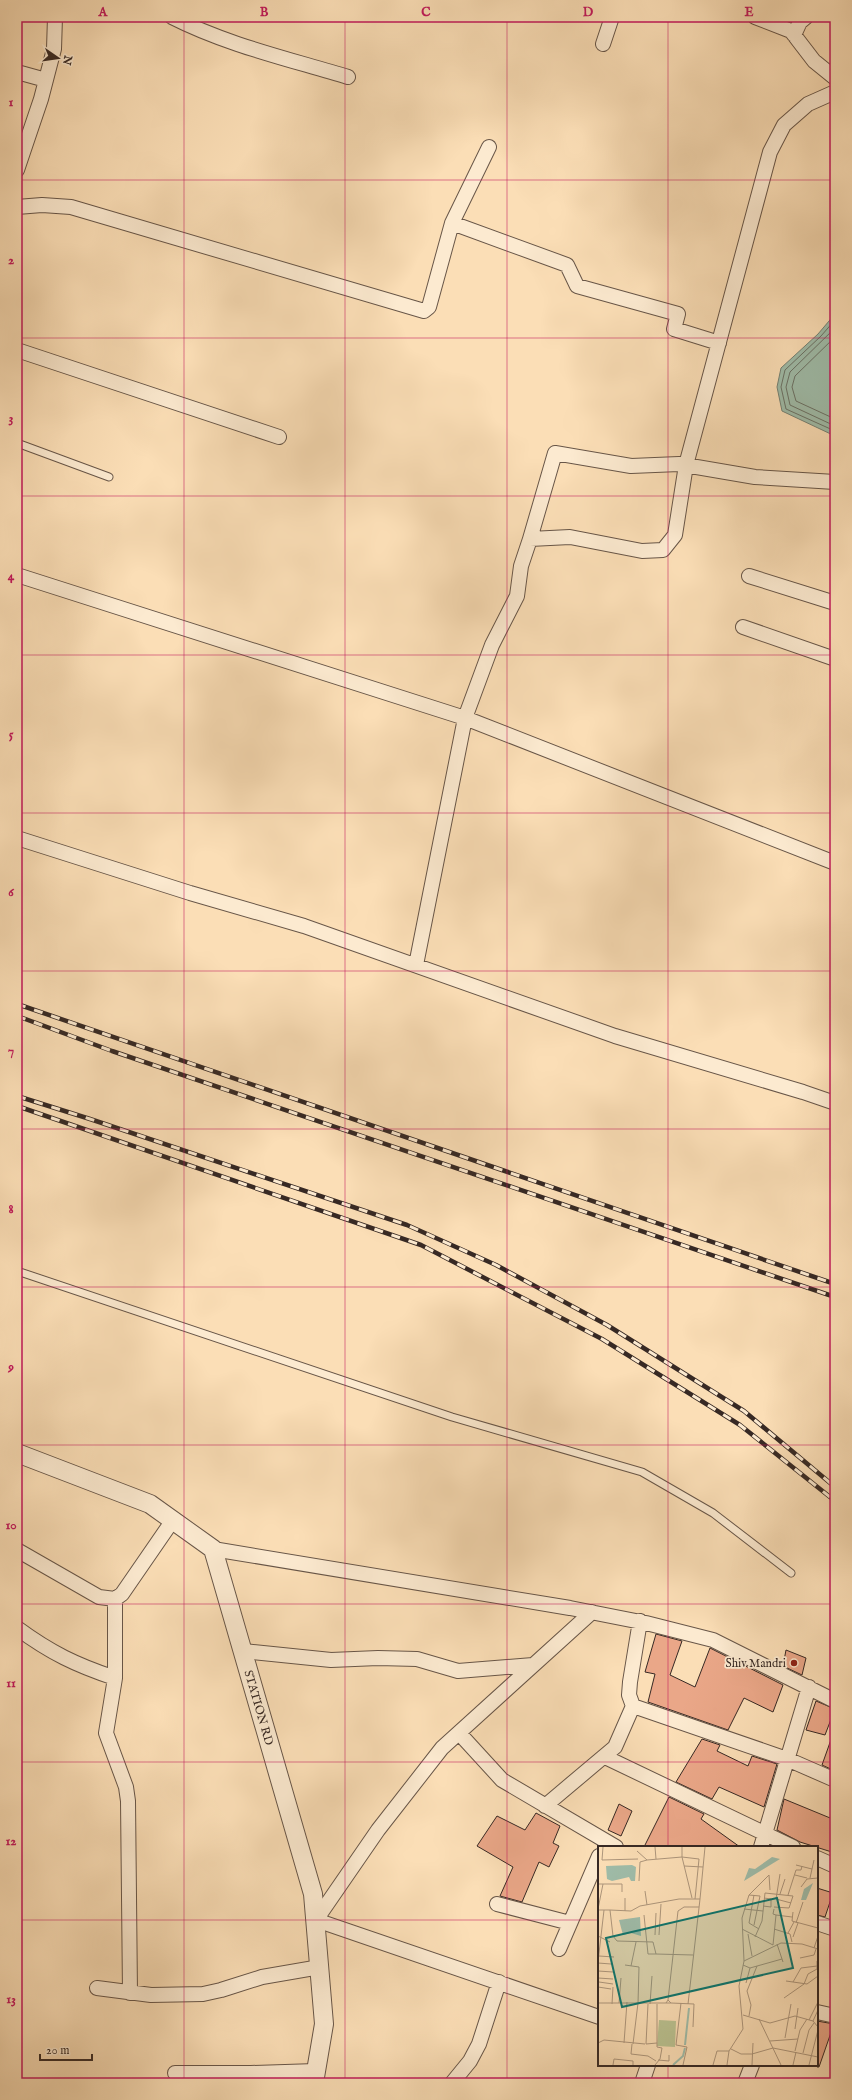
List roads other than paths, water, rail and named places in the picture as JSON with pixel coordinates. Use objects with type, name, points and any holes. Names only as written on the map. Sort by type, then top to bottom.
[{"type":"street","points":[[17,170],[54,50],[54,17]]},
{"type":"street","points":[[172,17],[215,36],[348,77]]},
{"type":"street","points":[[603,44],[612,17]]},
{"type":"street","points":[[755,17],[787,29],[794,35],[814,61],[835,78]]},
{"type":"street","points":[[794,35],[800,22],[806,17]]},
{"type":"street","points":[[17,72],[46,80]]},
{"type":"street","points":[[530,539],[570,537],[642,550],[663,550],[675,535],[686,464],[770,152],[784,125],[808,104],[835,92]]},
{"type":"street","points":[[17,207],[42,205],[71,207],[421,311],[429,307],[452,222],[489,147]]},
{"type":"street","points":[[452,222],[567,265],[577,286],[678,314],[674,329],[718,343]]},
{"type":"street","points":[[17,350],[279,437]]},
{"type":"street","points":[[416,965],[465,718],[492,645],[517,596],[521,566],[555,454],[631,466],[669,463],[686,464],[755,477],[835,482]]},
{"type":"street","points":[[17,575],[465,718],[835,863]]},
{"type":"street","points":[[750,576],[835,603]]},
{"type":"street","points":[[743,627],[835,659]]},
{"type":"street","points":[[17,838],[190,893],[304,926],[615,1036],[803,1092],[835,1103]]},
{"type":"street","points":[[17,1453],[150,1504],[213,1549],[640,1621],[713,1640],[835,1701]]},
{"type":"street","points":[[17,1550],[99,1597],[115,1599],[122,1594],[173,1520]]},
{"type":"street","name":"STATION RD","points":[[213,1549],[313,1894],[324,2024],[315,2077]]},
{"type":"street","points":[[115,1599],[115,1678],[106,1732],[124,1781],[128,1801],[130,1993]]},
{"type":"street","points":[[592,1612],[442,1748],[378,1830],[316,1920],[598,2017]]},
{"type":"street","points":[[545,1806],[615,1747],[633,1706],[629,1695],[630,1682],[640,1621]]},
{"type":"street","points":[[17,1628],[44,1648],[66,1660],[115,1678]]},
{"type":"street","points":[[243,1651],[331,1660],[378,1658],[417,1659],[458,1671],[534,1665]]},
{"type":"street","points":[[763,1841],[809,1687]]},
{"type":"street","points":[[633,1706],[787,1759],[835,1780]]},
{"type":"street","points":[[459,1733],[502,1780],[608,1845]]},
{"type":"street","points":[[604,1757],[763,1841],[788,1846]]},
{"type":"street","points":[[559,1949],[598,1858]]},
{"type":"street","points":[[818,1858],[835,1866]]},
{"type":"street","points":[[497,1904],[570,1923]]},
{"type":"street","points":[[818,1922],[835,1929]]},
{"type":"street","points":[[97,1988],[151,1995],[212,1993],[262,1977],[320,1967]]},
{"type":"street","points":[[452,2083],[470,2060],[479,2044],[499,1982]]},
{"type":"street","points":[[818,2012],[835,2016]]},
{"type":"street","points":[[642,2083],[648,2066]]},
{"type":"street","points":[[745,2083],[752,2066]]},
{"type":"street","points":[[175,2073],[315,2077]]},
{"type":"lane","points":[[17,443],[109,478]]},
{"type":"lane","points":[[17,1271],[452,1417],[642,1472],[713,1513],[791,1573]]},
{"type":"water","points":[[835,314],[835,436],[782,411],[777,387],[781,368],[818,334]]},
{"type":"railway","points":[[17,1004],[835,1284]]},
{"type":"railway","points":[[17,1016],[112,1051],[835,1297]]},
{"type":"railway","points":[[17,1096],[407,1225],[496,1265],[607,1325],[744,1411],[835,1487]]},
{"type":"railway","points":[[17,1106],[421,1245],[602,1339],[740,1425],[835,1501]]},
{"type":"place","name":"Shiv Mandri","points":[[794,1663]]}]
